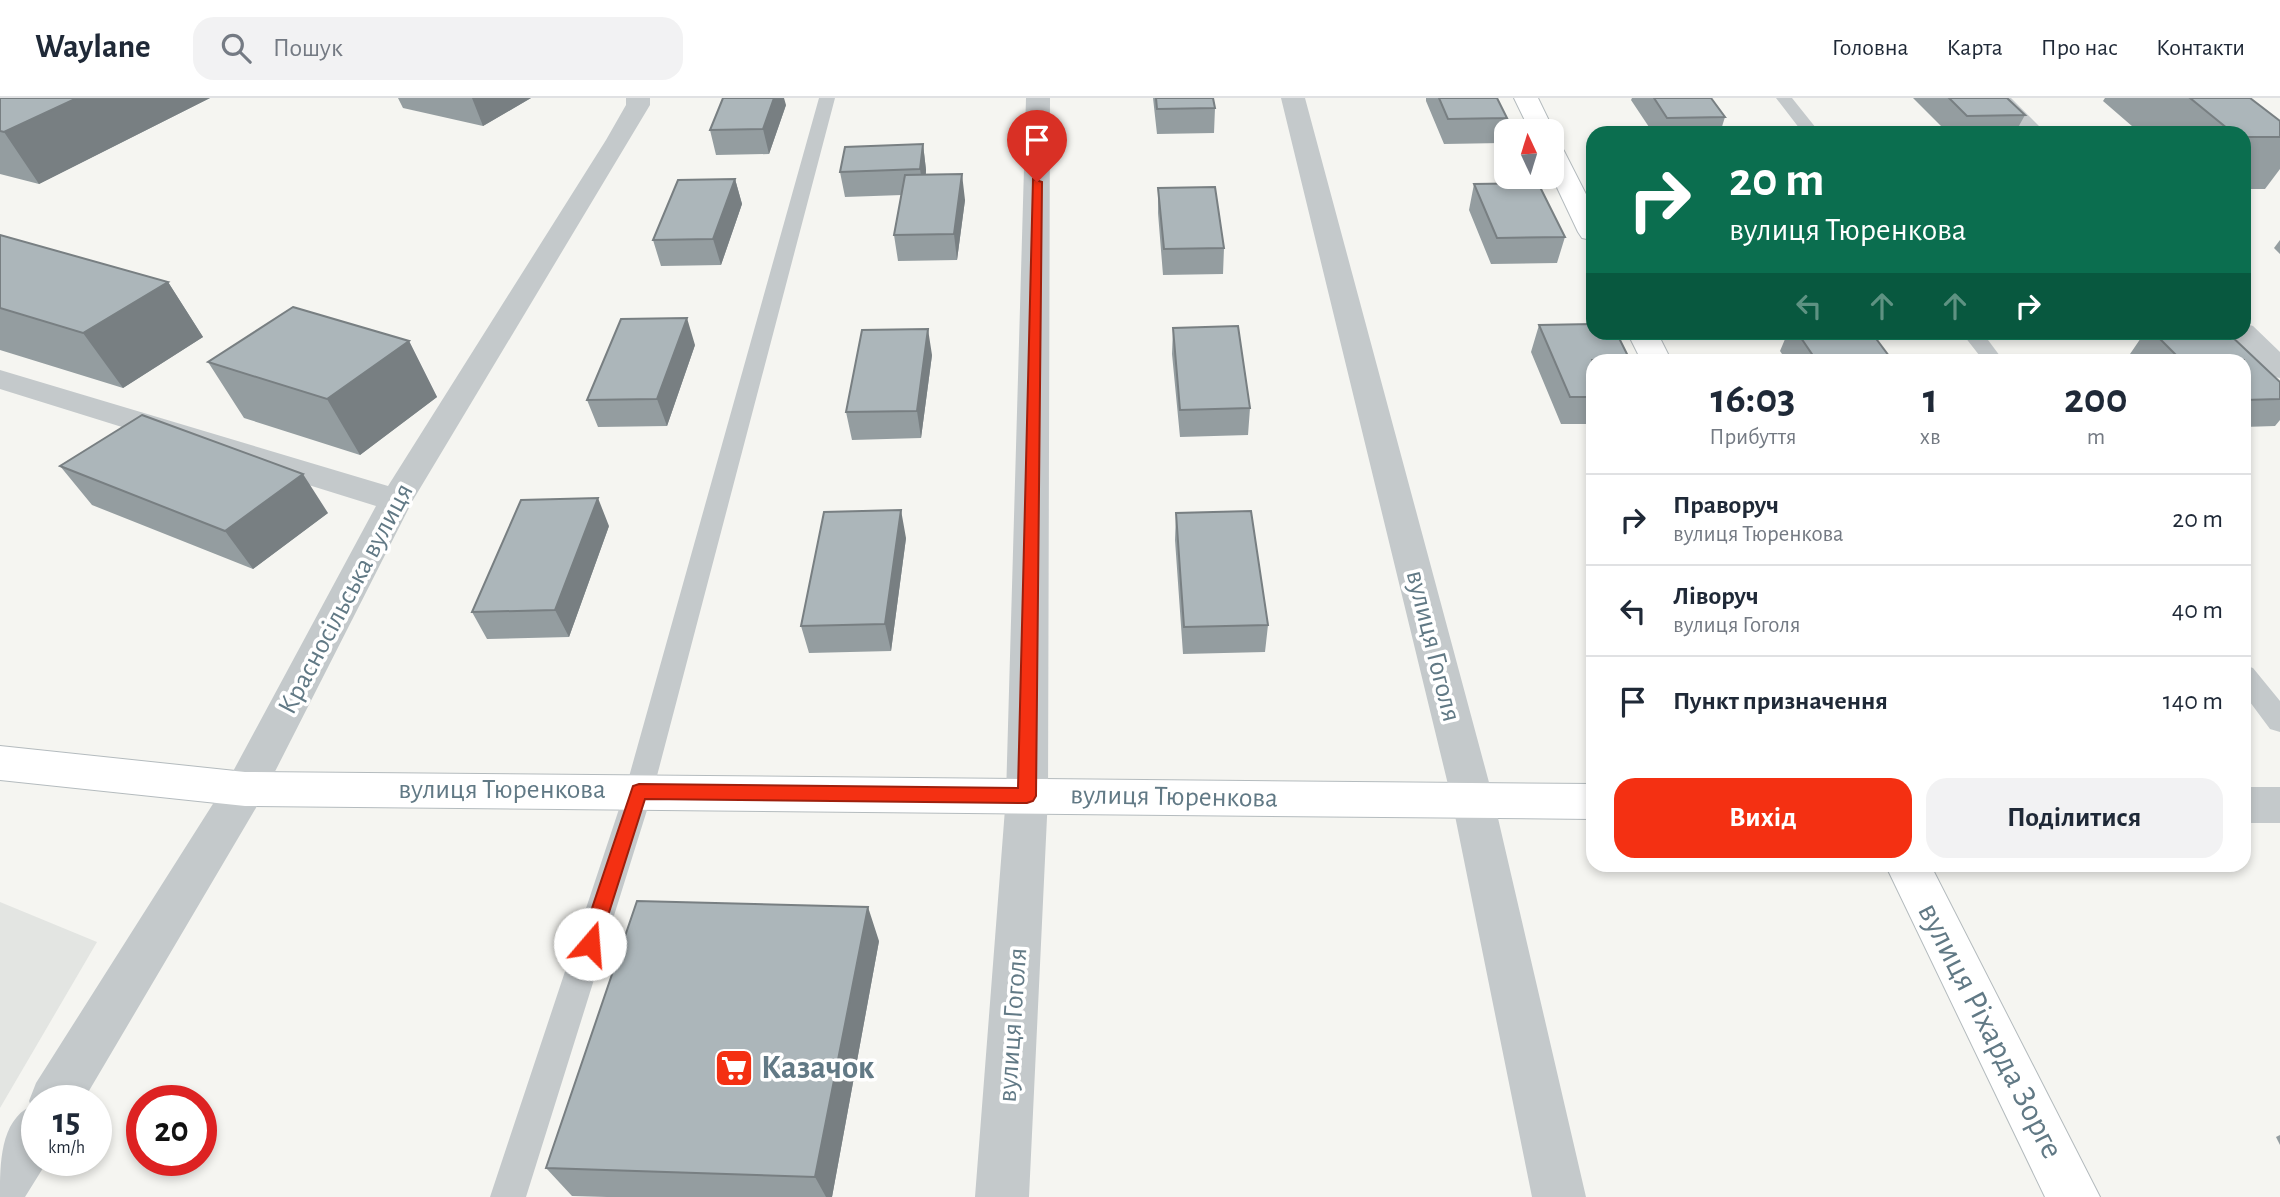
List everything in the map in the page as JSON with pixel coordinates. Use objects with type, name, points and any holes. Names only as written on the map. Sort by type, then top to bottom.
[{"type":"street","name":"Красносільська вулиця","points":[[64,1085],[245,789],[396,500],[618,140],[638,105],[638,98]]},
{"type":"street","name":"вулиця Гоголя","points":[[1002,1197],[1027,796],[1038,98]]},
{"type":"street","name":"вулиця Гоголя","points":[[1293,98],[1473,801],[1559,1197]]},
{"type":"street","points":[[1526,98],[1536,119]]},
{"type":"street","points":[[1997,98],[2027,126]]},
{"type":"street","points":[[1564,175],[1586,220]]},
{"type":"street","points":[[2250,340],[2280,369]]},
{"type":"street","points":[[0,379],[396,500]]},
{"type":"street","name":"вулиця Тюренкова","points":[[0,763],[245,789],[1586,802]]},
{"type":"street","points":[[2251,805],[2280,805]]},
{"type":"street","name":"вулиця Ріхарда Зорге","points":[[1911,872],[2073,1197]]},
{"type":"street","points":[[0,1189],[21,1155]]},
{"type":"lane","points":[[508,1197],[639,792],[827,98]]},
{"type":"lane","points":[[1784,98],[1806,126]]},
{"type":"lane","points":[[1977,340],[1988,354]]},
{"type":"lane","points":[[2251,684],[2280,721]]},
{"type":"shaded area","points":[[0,902],[97,942],[0,1108]]},
{"type":"building","points":[[0,98],[77,98],[4,132],[0,131]]},
{"type":"building","points":[[723,98],[774,98],[763,129],[710,130]]},
{"type":"building","points":[[1156,98],[1213,98],[1215,108],[1157,109]]},
{"type":"building","points":[[1439,98],[1497,98],[1507,118],[1448,119]]},
{"type":"building","points":[[1654,98],[1711,98],[1725,117],[1667,118]]},
{"type":"building","points":[[1949,98],[2007,98],[2025,115],[1967,116]]},
{"type":"building","points":[[2190,98],[2250,98],[2280,121],[2280,137],[2251,137],[2251,126],[2224,126]]},
{"type":"building","points":[[923,144],[920,169],[840,172],[845,147]]},
{"type":"building","points":[[962,174],[954,234],[894,235],[905,175]]},
{"type":"building","points":[[735,179],[713,239],[653,240],[678,180]]},
{"type":"building","points":[[1474,184],[1494,184],[1494,189],[1541,189],[1565,237],[1497,238]]},
{"type":"building","points":[[1215,187],[1224,248],[1164,249],[1158,188]]},
{"type":"building","points":[[0,235],[168,282],[83,333],[0,308]]},
{"type":"building","points":[[293,307],[409,341],[327,399],[208,362]]},
{"type":"building","points":[[687,318],[657,399],[587,400],[621,319]]},
{"type":"building","points":[[1586,324],[1586,340],[1620,340],[1627,354],[1586,354],[1586,397],[1570,397],[1539,325]]},
{"type":"building","points":[[1238,326],[1250,408],[1180,410],[1173,328]]},
{"type":"building","points":[[928,329],[917,411],[846,412],[862,330]]},
{"type":"building","points":[[1802,340],[1877,340],[1888,354],[1812,354]]},
{"type":"building","points":[[2161,340],[2235,340],[2250,354],[2175,354]]},
{"type":"building","points":[[2251,355],[2280,382],[2280,399],[2251,400]]},
{"type":"building","points":[[142,415],[303,474],[225,531],[60,466]]},
{"type":"building","points":[[598,498],[555,610],[472,612],[521,500]]},
{"type":"building","points":[[901,510],[885,624],[801,626],[824,512]]},
{"type":"building","points":[[1251,511],[1268,625],[1184,627],[1176,513]]},
{"type":"building","name":"Казачок","points":[[637,901],[868,907],[815,1177],[546,1168]]},
{"type":"place","name":"Казачок","points":[[734,1068]]},
{"type":"route","points":[[590,944],[639,792],[1027,796],[1037,182]]}]
